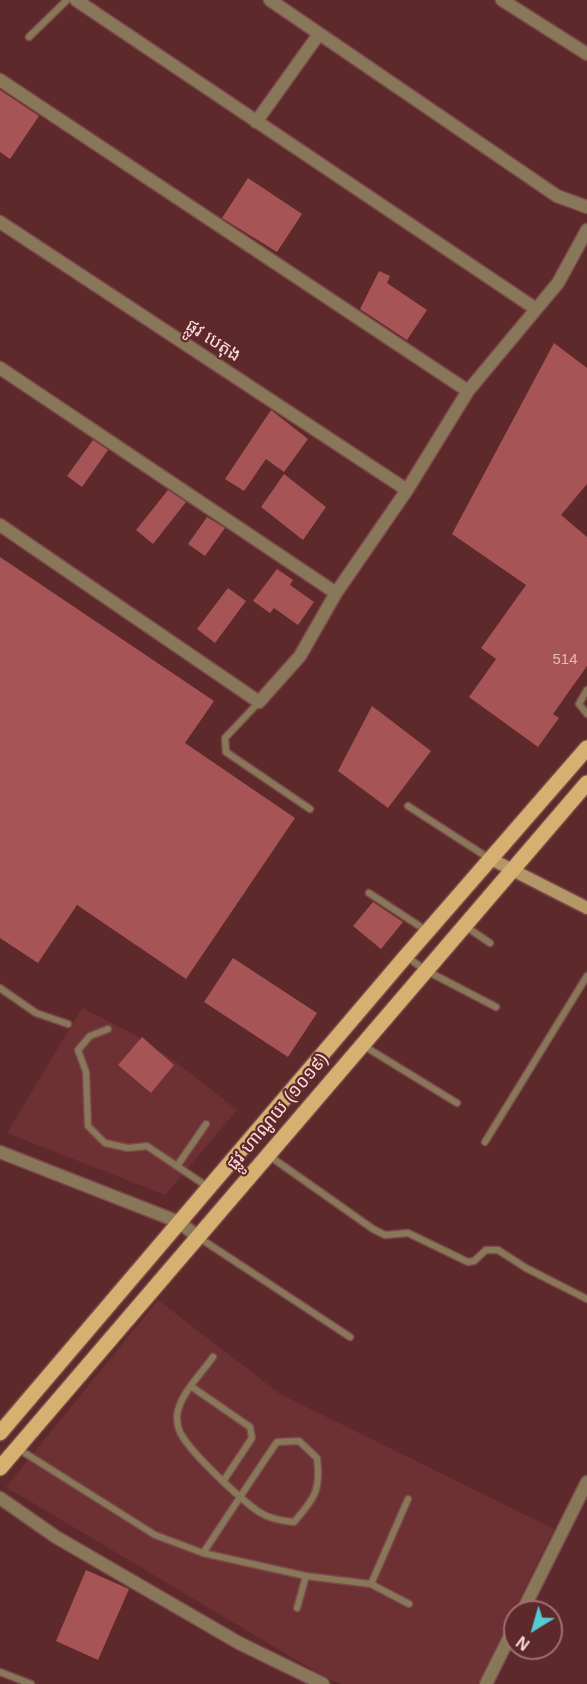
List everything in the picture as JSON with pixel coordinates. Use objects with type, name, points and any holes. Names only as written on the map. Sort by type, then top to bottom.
[{"type":"main road","name":"ផ្លូវ ហាណូយ (១០១៩)","points":[[0,1432],[406,956],[587,748]]},
{"type":"main road","name":"ផ្លូវ ហាណូយ (១០១៩)","points":[[0,1468],[587,783]]},
{"type":"street","points":[[76,0],[536,309]]},
{"type":"street","points":[[270,0],[557,196],[587,207]]},
{"type":"street","points":[[502,0],[587,54]]},
{"type":"street","points":[[256,122],[319,33]]},
{"type":"street","points":[[0,80],[468,391]]},
{"type":"street","name":"ផ្លូវ បេតុង","points":[[0,222],[407,490]]},
{"type":"street","points":[[0,525],[259,702],[300,656],[336,593],[407,490],[468,391],[558,283],[587,230]]},
{"type":"street","points":[[0,368],[336,593]]},
{"type":"street","points":[[491,859],[587,908]]},
{"type":"street","points":[[0,1152],[179,1222],[198,1237]]},
{"type":"street","points":[[528,1600],[587,1482]]},
{"type":"street","points":[[0,1498],[56,1537],[219,1631],[323,1684]]},
{"type":"street","points":[[486,1684],[503,1650]]},
{"type":"lane","points":[[29,37],[67,0]]},
{"type":"lane","points":[[587,690],[579,704],[587,714]]},
{"type":"lane","points":[[259,702],[225,738],[226,752],[310,809]]},
{"type":"lane","points":[[408,806],[491,859]]},
{"type":"lane","points":[[369,893],[427,932]]},
{"type":"lane","points":[[464,925],[490,943]]},
{"type":"lane","points":[[406,956],[425,970],[496,1007]]},
{"type":"lane","points":[[485,1142],[587,976]]},
{"type":"lane","points":[[0,988],[36,1013],[68,1024]]},
{"type":"lane","points":[[108,1029],[90,1036],[78,1050],[86,1072],[88,1126],[105,1143],[128,1148],[147,1146],[208,1187]]},
{"type":"lane","points":[[361,1044],[457,1103]]},
{"type":"lane","points":[[177,1166],[206,1124]]},
{"type":"lane","points":[[267,1154],[385,1234],[408,1233],[468,1262],[474,1261],[486,1250],[498,1250],[526,1268],[587,1299]]},
{"type":"lane","points":[[198,1237],[350,1337]]},
{"type":"lane","points":[[203,1553],[241,1495],[278,1442],[299,1441],[317,1458],[320,1481],[309,1505],[294,1522],[276,1521],[258,1511],[241,1495],[224,1480],[180,1432],[177,1417],[181,1403],[213,1358]]},
{"type":"lane","points":[[192,1387],[250,1427],[252,1432],[252,1438],[224,1480]]},
{"type":"lane","points":[[17,1448],[155,1535],[203,1553],[306,1576],[371,1584],[409,1604]]},
{"type":"lane","points":[[371,1584],[408,1499]]},
{"type":"lane","points":[[297,1608],[306,1576]]},
{"type":"lane","points":[[0,1672],[31,1684]]},
{"type":"shaded area","points":[[82,1008],[130,1032],[176,1062],[237,1110],[165,1195],[7,1133]]},
{"type":"shaded area","points":[[158,1300],[280,1394],[554,1529],[519,1600],[503,1600],[503,1633],[478,1684],[342,1684],[328,1679],[6,1487]]},
{"type":"building","points":[[0,90],[39,116],[10,159],[0,152]]},
{"type":"building","points":[[248,178],[302,214],[277,252],[222,218]]},
{"type":"building","points":[[379,271],[390,276],[387,283],[427,310],[407,340],[360,309]]},
{"type":"building","points":[[554,343],[587,368],[587,484],[561,515],[587,537],[587,666],[553,714],[559,718],[538,747],[469,697],[496,659],[481,648],[526,585],[452,534]]},
{"type":"building","points":[[271,410],[308,439],[284,472],[266,459],[244,491],[225,479]]},
{"type":"building","points":[[93,440],[108,450],[82,487],[67,476]]},
{"type":"building","points":[[284,474],[326,507],[303,540],[261,507]]},
{"type":"building","points":[[168,490],[186,502],[153,544],[136,530]]},
{"type":"building","points":[[207,517],[225,528],[205,556],[188,544]]},
{"type":"building","points":[[0,557],[214,701],[185,743],[295,818],[186,979],[77,905],[38,963],[0,938]]},
{"type":"building","points":[[277,569],[293,580],[290,585],[314,602],[298,625],[274,608],[270,613],[253,601]]},
{"type":"building","points":[[228,588],[246,601],[215,643],[197,629]]},
{"type":"building","points":[[372,706],[431,751],[388,808],[338,771]]},
{"type":"building","points":[[373,902],[403,922],[381,949],[353,926]]},
{"type":"building","points":[[233,958],[317,1013],[288,1057],[204,1002]]},
{"type":"building","points":[[142,1037],[174,1065],[151,1093],[118,1065]]},
{"type":"building","points":[[86,1570],[129,1589],[98,1660],[56,1641]]}]
